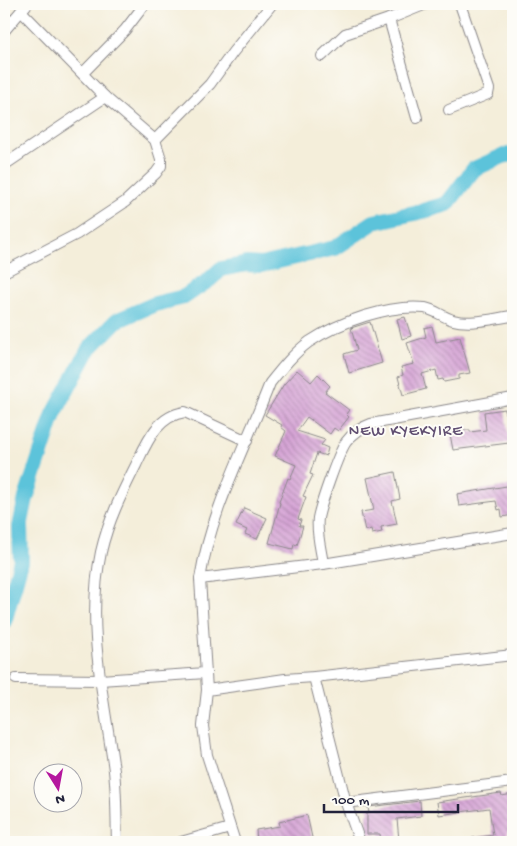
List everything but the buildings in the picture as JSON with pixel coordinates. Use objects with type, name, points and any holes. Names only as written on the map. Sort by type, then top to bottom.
[{"type":"street","points":[[83,73],[125,30],[145,4]]},
{"type":"street","points":[[155,140],[210,84],[272,4]]},
{"type":"street","points":[[322,56],[345,34],[426,4]]},
{"type":"street","points":[[449,110],[481,98],[488,94],[489,89],[460,4]]},
{"type":"street","points":[[4,31],[24,8],[105,97],[155,140],[161,159],[161,166],[125,202],[77,234],[4,272]]},
{"type":"street","points":[[389,19],[417,118]]},
{"type":"street","points":[[4,165],[105,97]]},
{"type":"street","points":[[235,842],[207,755],[203,726],[207,690],[200,579],[217,510],[270,383],[290,358],[309,342],[331,329],[374,313],[408,308],[426,308],[453,320],[468,322],[513,316]]},
{"type":"street","points":[[323,564],[318,518],[345,444],[360,428],[371,424],[513,398]]},
{"type":"street","points":[[117,842],[114,766],[100,680],[94,614],[101,552],[110,519],[150,435],[167,418],[185,412],[247,441]]},
{"type":"street","points":[[200,579],[323,564],[513,532]]},
{"type":"street","points":[[207,690],[285,679],[513,655]]},
{"type":"street","points":[[16,679],[100,680],[206,673]]},
{"type":"street","points":[[314,677],[346,803],[360,842]]},
{"type":"street","points":[[346,803],[513,782]]},
{"type":"street","points":[[181,842],[230,828]]},
{"type":"waterway","points":[[4,622],[21,561],[20,527],[26,498],[54,414],[89,349],[116,321],[155,304],[184,297],[209,280],[221,269],[247,264],[261,265],[335,248],[374,222],[447,204],[474,169],[503,156],[513,154]]},
{"type":"district","name":"NEW KYEKYIRE","points":[[406,429]]}]
